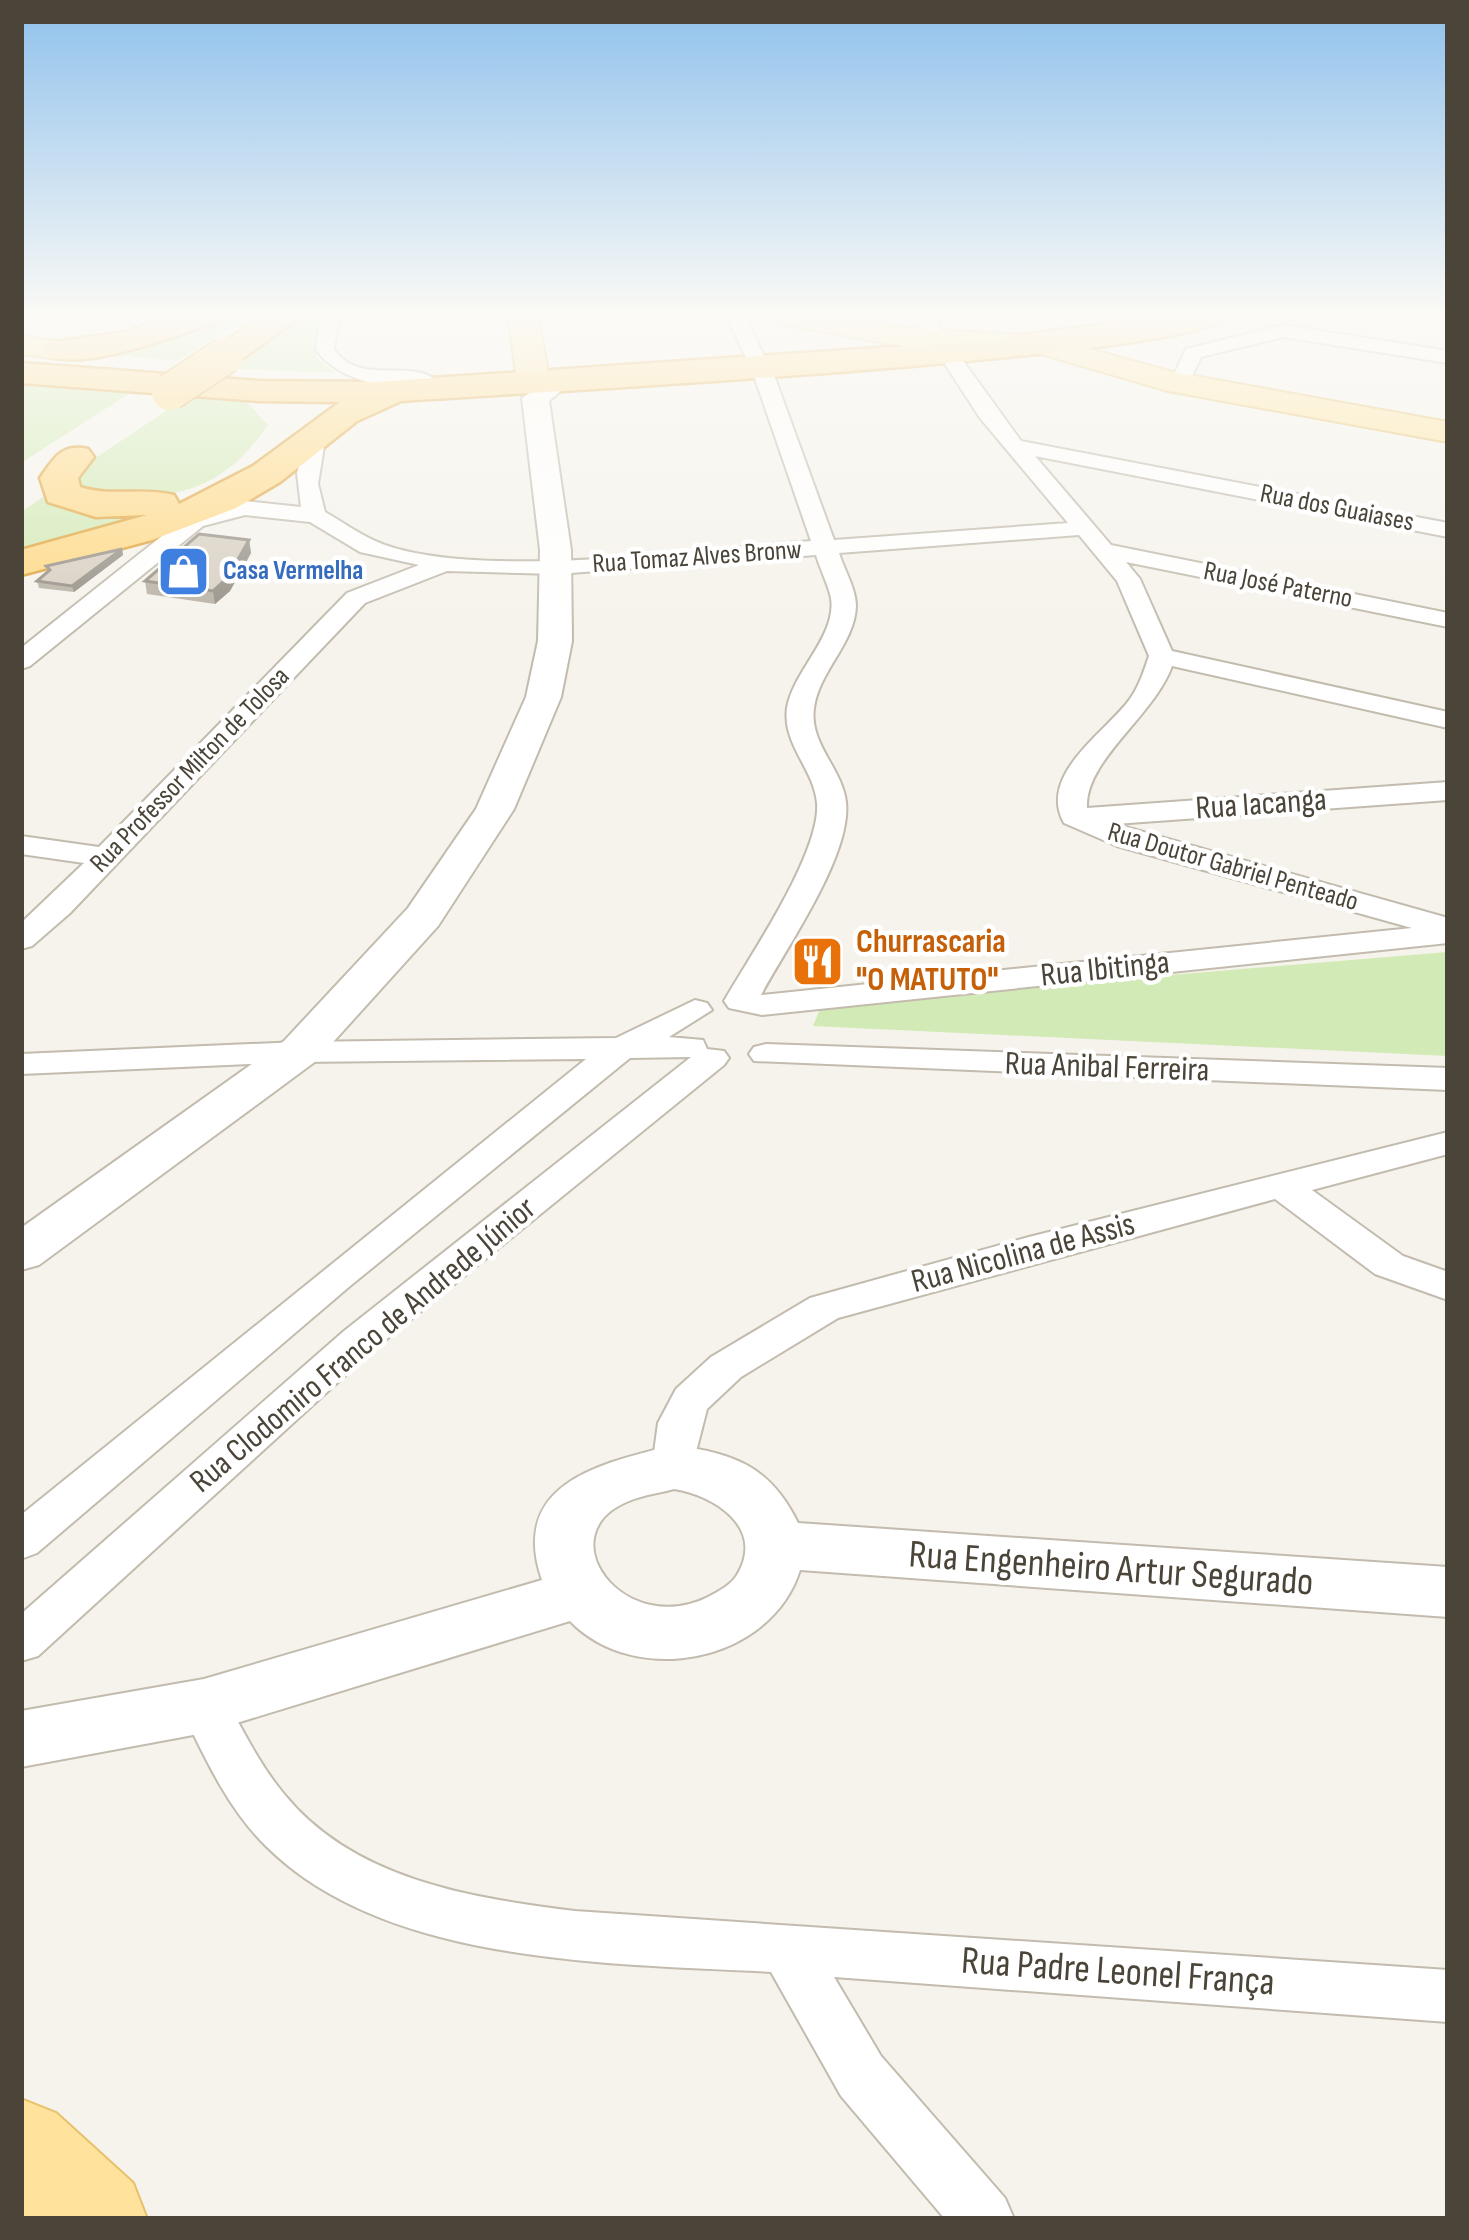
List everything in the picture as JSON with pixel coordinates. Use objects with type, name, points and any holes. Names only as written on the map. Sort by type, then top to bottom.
[{"type":"highway","points":[[21,473],[113,421]]},
{"type":"highway","points":[[21,494],[123,421]]},
{"type":"highway","points":[[75,457],[59,478],[58,488],[80,502],[153,504],[214,486],[275,439],[276,421]]},
{"type":"highway","points":[[21,562],[231,495],[266,475],[330,421]]},
{"type":"highway","points":[[82,546],[130,546],[147,557]]},
{"type":"main road","points":[[1330,421],[1448,448]]},
{"type":"main road","points":[[1381,421],[1448,432]]},
{"type":"main road","points":[[21,2148],[97,2219]]},
{"type":"street","points":[[21,1253],[299,1052],[406,934],[485,828],[511,783],[547,689],[556,639],[557,567],[538,421]]},
{"type":"street","points":[[752,1003],[833,813],[823,775],[802,742],[799,722],[802,699],[843,616],[844,602],[829,547],[781,421]]},
{"type":"street","points":[[992,421],[1108,551],[1142,602],[1162,656],[1448,720]]},
{"type":"street","points":[[316,516],[307,496],[307,471],[317,428]]},
{"type":"street","name":"Rua dos Guaiases","points":[[1014,446],[1448,530]]},
{"type":"street","points":[[21,661],[195,521],[245,508],[316,516]]},
{"type":"street","name":"Rua Tomaz Alves Bronw","points":[[316,516],[368,547],[445,564],[557,567],[1087,528]]},
{"type":"street","points":[[356,598],[368,547]]},
{"type":"street","name":"Rua José Paterno","points":[[1108,551],[1448,620]]},
{"type":"street","name":"Rua Professor Milton de Tolosa","points":[[21,939],[356,598],[445,564]]},
{"type":"street","name":"Rua Doutor Gabriel Penteado","points":[[1162,656],[1144,699],[1074,782],[1070,805],[1074,818],[1128,840],[1448,930]]},
{"type":"street","name":"Rua Iacanga","points":[[1074,818],[1448,791]]},
{"type":"street","points":[[21,845],[106,857]]},
{"type":"street","name":"Rua Ibitinga","points":[[752,1003],[1448,930]]},
{"type":"street","points":[[701,1052],[682,1028],[695,1010],[752,1003],[782,1019],[785,1029],[777,1047],[766,1054]]},
{"type":"street","name":"Rua Clodomiro Franco de Andrede Júnior","points":[[21,1541],[336,1277],[620,1049],[695,1010]]},
{"type":"street","name":"Rua Anibal Ferreira","points":[[21,1064],[299,1052],[620,1049],[701,1052],[740,1060],[766,1054],[1448,1079]]},
{"type":"street","name":"Rua Clodomiro Franco de Andrede Júnior","points":[[21,1642],[358,1341],[701,1052]]},
{"type":"street","name":"Rua Nicolina de Assis","points":[[674,1467],[679,1424],[691,1400],[726,1367],[824,1308],[1448,1143]]},
{"type":"street","points":[[1282,1186],[1389,1265],[1448,1287]]},
{"type":"street","points":[[674,1467],[706,1472],[736,1485],[759,1504],[772,1528],[774,1545],[766,1583],[746,1606],[716,1624],[681,1632],[643,1632],[609,1621],[577,1594],[566,1577],[561,1550],[575,1512],[609,1482],[640,1471],[674,1467]]},
{"type":"street","name":"Rua Engenheiro Artur Segurado","points":[[774,1545],[1448,1592]]},
{"type":"street","points":[[21,1738],[204,1706],[577,1594]]},
{"type":"street","name":"Rua Padre Leonel França","points":[[204,1706],[262,1811],[299,1845],[356,1880],[452,1917],[555,1936],[788,1948],[1448,1996]]},
{"type":"street","points":[[788,1948],[861,2076],[984,2219]]},
{"type":"green space","points":[[21,421],[87,421],[21,463]]},
{"type":"green space","points":[[151,421],[264,421],[268,425],[228,469],[186,490],[138,496],[82,494],[75,478],[94,459]]},
{"type":"green space","points":[[46,495],[60,508],[169,510],[21,556],[21,512]]},
{"type":"green space","points":[[1448,952],[1448,1056],[813,1026],[822,1004]]},
{"type":"building","points":[[199,534],[249,540],[228,577],[213,591],[145,581]]},
{"type":"building","points":[[122,549],[72,586],[37,581],[50,570],[46,566]]},
{"type":"place","name":"Casa Vermelha","points":[[184,571]]},
{"type":"place","name":"Churrascaria \"O MATUTO\"","points":[[817,961]]}]
